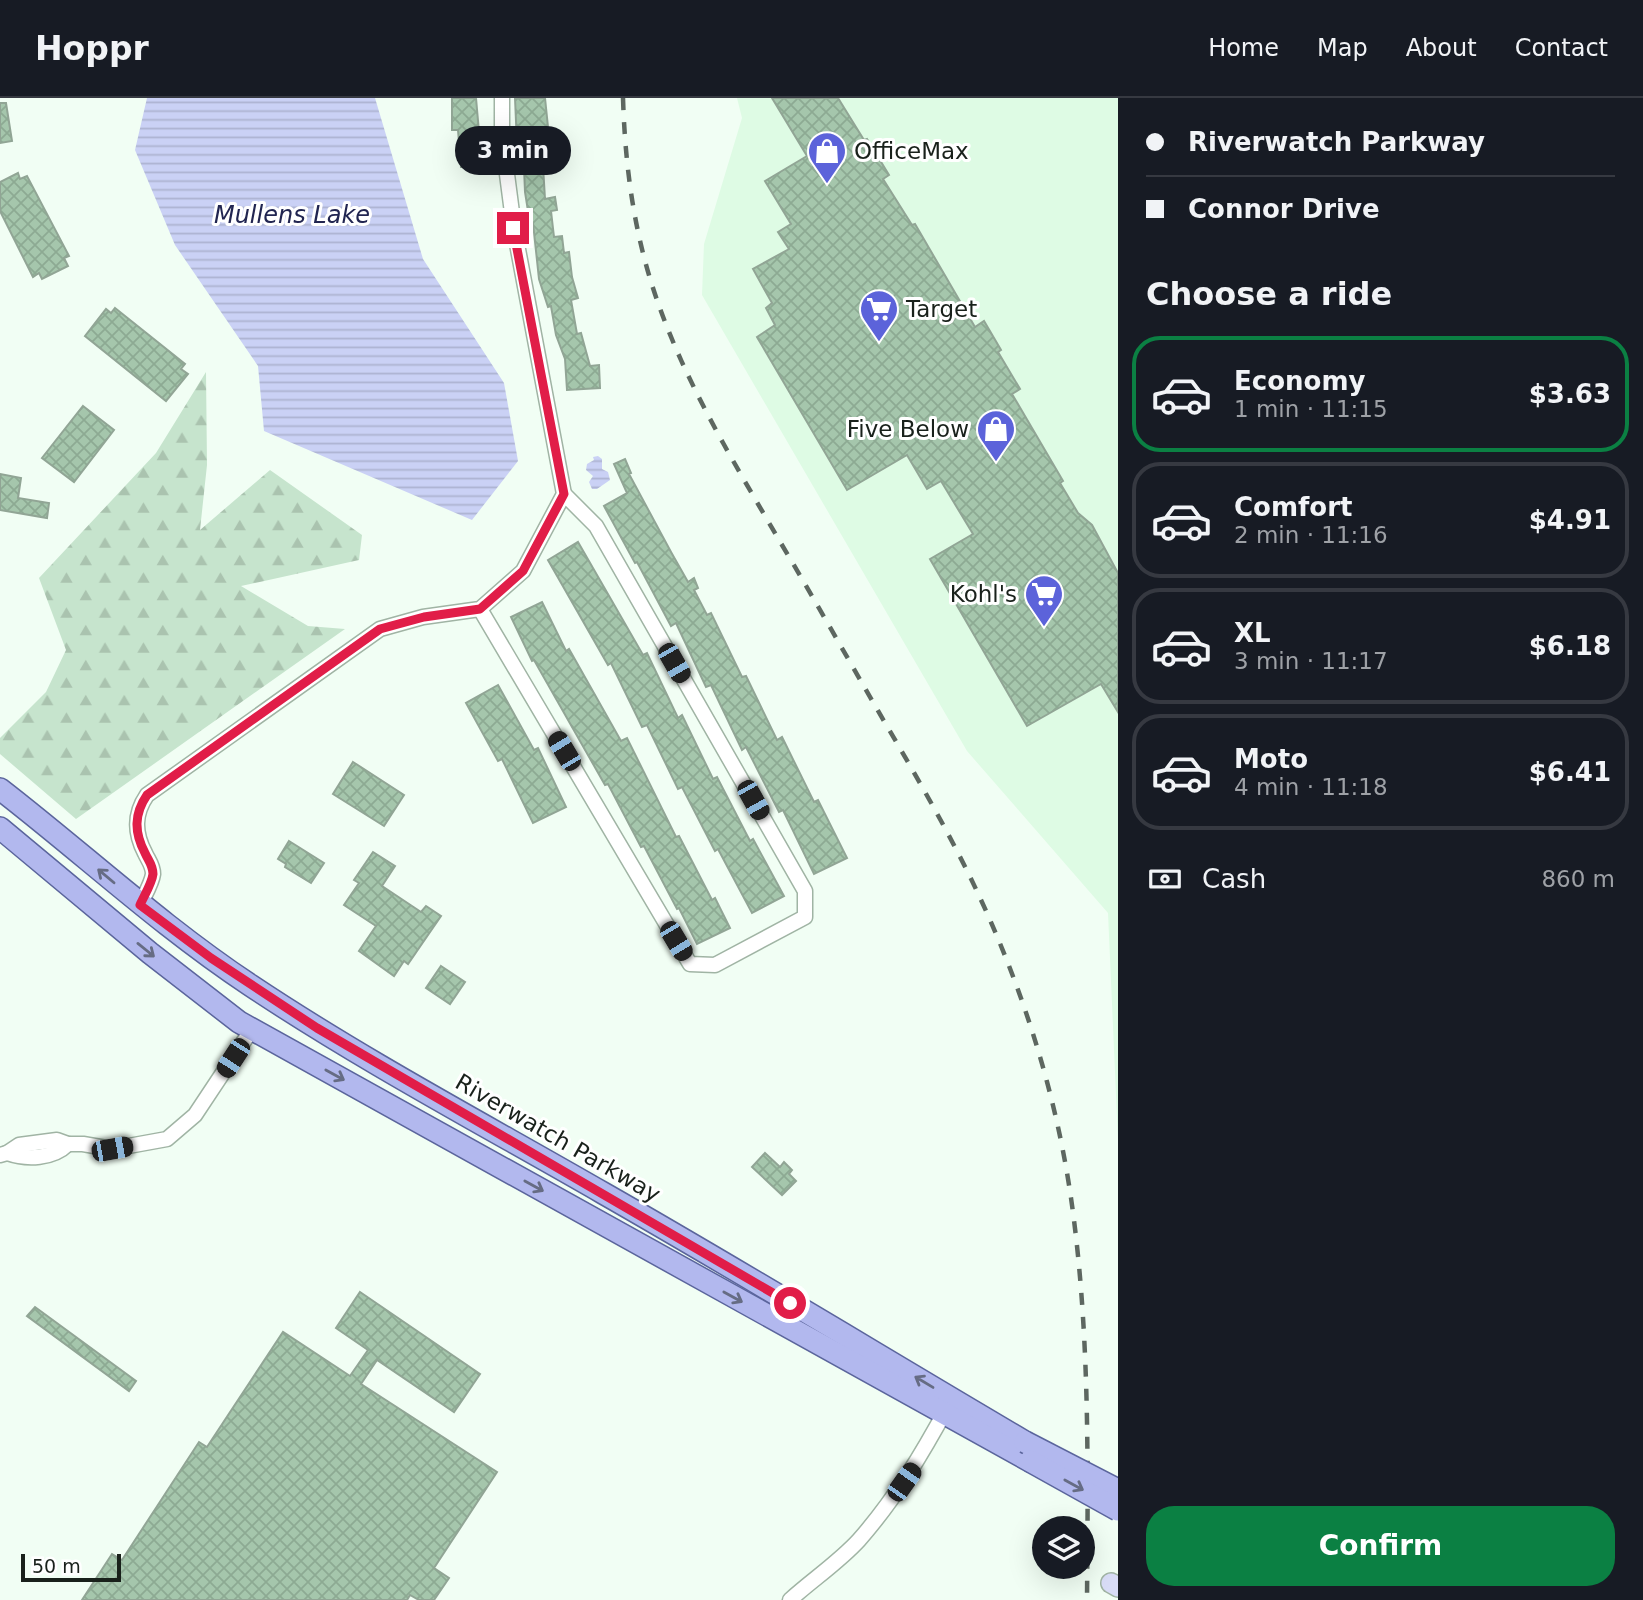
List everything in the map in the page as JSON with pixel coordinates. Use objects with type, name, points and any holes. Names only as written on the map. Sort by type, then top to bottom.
[{"type":"main road","name":"Riverwatch Parkway","points":[[0,789],[140,905],[211,958],[317,1028],[605,1194],[948,1406]]},
{"type":"main road","name":"Riverwatch Parkway","points":[[0,828],[150,953],[239,1022],[948,1406],[1027,1451],[1118,1510]]},
{"type":"main road","name":"Riverwatch Parkway","points":[[1027,1451],[1118,1490]]},
{"type":"street","points":[[480,609],[690,964],[715,965],[805,917],[805,891],[596,526],[564,494],[513,228],[502,136],[502,98]]},
{"type":"street","points":[[140,905],[153,876],[151,863],[138,836],[136,821],[139,807],[147,795],[380,629],[424,617],[480,609],[523,571],[564,494]]},
{"type":"street","points":[[4,1154],[19,1145],[57,1140],[68,1144],[112,1149],[167,1139],[195,1115],[252,1029]]},
{"type":"street","points":[[790,1600],[857,1542],[890,1502],[917,1463],[948,1406]]},
{"type":"shaded area","points":[[737,98],[1118,98],[1118,1140],[1108,913],[967,751],[702,295],[704,244],[742,118]]},
{"type":"green space","points":[[206,372],[207,465],[200,530],[270,470],[362,535],[359,560],[241,586],[308,626],[345,629],[76,819],[0,754],[0,738],[46,692],[66,650],[39,578],[156,453]]},
{"type":"water","name":"Mullens Lake","points":[[147,98],[375,98],[423,259],[504,383],[518,461],[472,520],[264,431],[258,366],[175,245],[135,150]]},
{"type":"water","points":[[593,457],[602,459],[602,469],[608,472],[610,480],[597,489],[592,489],[589,482],[593,476],[586,470],[587,464],[594,460]]},
{"type":"building","points":[[452,98],[476,98],[482,166],[461,167],[458,130],[452,130]]},
{"type":"building","points":[[515,98],[545,98],[552,166],[543,166],[545,199],[555,197],[557,210],[551,211],[554,237],[562,236],[564,253],[569,252],[578,298],[571,300],[577,334],[581,333],[590,366],[599,365],[600,388],[567,390],[565,359],[556,335],[551,306],[548,307],[539,279],[533,223],[530,224],[525,192],[524,167],[518,167]]},
{"type":"building","points":[[772,98],[838,98],[889,175],[883,179],[912,225],[915,224],[975,327],[984,321],[1001,350],[998,352],[1020,389],[1012,394],[1063,481],[1060,483],[1078,513],[1092,525],[1118,573],[1118,712],[1101,684],[1027,726],[930,559],[973,534],[941,481],[927,489],[907,455],[847,490],[757,337],[775,325],[766,308],[772,303],[753,269],[789,249],[778,232],[791,224],[765,181],[807,156]]},
{"type":"building","points":[[0,103],[6,103],[12,141],[0,143]]},
{"type":"building","points":[[18,173],[20,179],[27,176],[69,256],[64,258],[68,266],[42,279],[39,273],[33,277],[0,211],[0,182]]},
{"type":"building","points":[[115,308],[185,364],[181,369],[188,374],[166,401],[85,336],[106,309],[111,313]]},
{"type":"building","points":[[83,406],[114,430],[74,482],[42,458]]},
{"type":"building","points":[[625,459],[631,473],[629,474],[671,552],[688,582],[694,578],[698,588],[694,590],[707,615],[711,613],[742,677],[746,676],[777,740],[782,737],[814,802],[818,800],[847,858],[814,874],[783,810],[779,812],[746,747],[742,750],[711,685],[706,687],[676,623],[671,626],[637,562],[635,563],[604,506],[627,493],[614,464]]},
{"type":"building","points":[[0,474],[21,478],[18,498],[49,503],[47,518],[0,510]]},
{"type":"building","points":[[578,542],[643,655],[647,653],[678,718],[682,715],[713,779],[717,777],[750,841],[753,839],[784,896],[752,913],[718,849],[715,851],[682,787],[678,789],[647,725],[642,727],[611,663],[608,665],[548,560]]},
{"type":"building","points":[[542,602],[566,651],[569,649],[621,741],[627,738],[676,837],[679,836],[712,900],[715,898],[730,928],[697,944],[608,784],[605,785],[534,660],[532,661],[511,617]]},
{"type":"building","points":[[498,685],[534,750],[538,748],[566,807],[533,823],[502,759],[498,761],[466,703]]},
{"type":"building","points":[[353,762],[404,795],[384,826],[333,794]]},
{"type":"building","points":[[289,841],[324,863],[311,883],[285,867],[286,864],[278,859]]},
{"type":"building","points":[[373,852],[395,866],[382,886],[421,912],[426,906],[441,916],[408,964],[404,961],[394,976],[359,951],[376,926],[344,905],[359,883],[354,880]]},
{"type":"building","points":[[441,966],[465,982],[450,1004],[426,988]]},
{"type":"building","points":[[765,1153],[780,1167],[784,1162],[792,1170],[789,1174],[796,1181],[782,1195],[752,1167]]},
{"type":"building","points":[[360,1292],[480,1374],[454,1412],[377,1360],[361,1384],[497,1472],[434,1568],[449,1578],[434,1600],[419,1600],[410,1595],[407,1600],[82,1600],[112,1554],[122,1560],[199,1442],[207,1447],[283,1332],[350,1376],[368,1350],[336,1328]]},
{"type":"building","points":[[35,1307],[136,1381],[129,1391],[27,1316]]},
{"type":"railway","points":[[623,98],[628,170],[635,218],[653,288],[678,354],[726,448],[953,844],[1004,954],[1040,1056],[1065,1162],[1082,1298],[1088,1499],[1087,1600]]},
{"type":"place","name":"OfficeMax","points":[[827,185]]},
{"type":"place","name":"Target","points":[[879,343]]},
{"type":"place","name":"Five Below","points":[[996,463]]},
{"type":"place","name":"Kohl's","points":[[1044,628]]},
{"type":"route","points":[[513,228],[564,494],[523,571],[480,609],[424,617],[380,629],[147,795],[139,807],[136,821],[138,836],[151,863],[153,876],[140,905],[211,958],[317,1028],[790,1303]]}]
